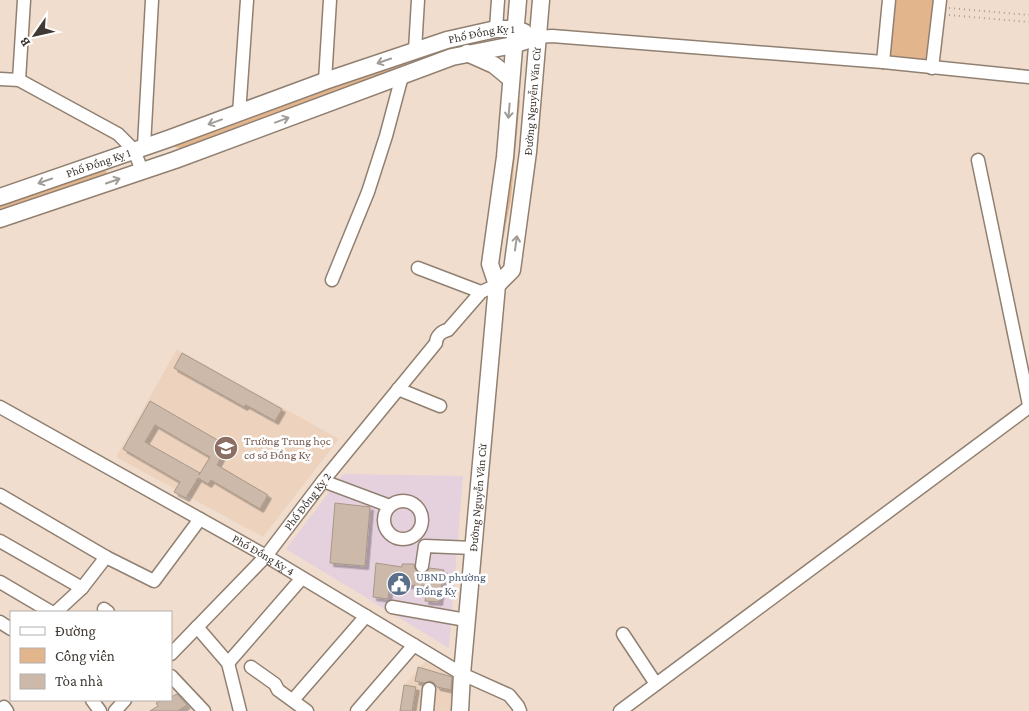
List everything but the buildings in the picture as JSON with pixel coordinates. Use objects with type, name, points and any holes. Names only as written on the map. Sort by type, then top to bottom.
[{"type":"main road","name":"Đường Nguyễn Văn Cừ","points":[[460,711],[466,620],[497,285],[490,264],[500,195],[518,0]]},
{"type":"main road","name":"Đường Nguyễn Văn Cừ","points":[[497,285],[512,270],[528,152],[541,0]]},
{"type":"main road","name":"Phố Đồng Kỵ 1","points":[[0,197],[454,37],[496,28],[514,37]]},
{"type":"main road","name":"Phố Đồng Kỵ 1","points":[[0,219],[142,172],[452,57],[514,37],[538,37]]},
{"type":"main road","points":[[467,53],[494,66],[511,79]]},
{"type":"street","points":[[19,80],[24,0]]},
{"type":"street","points":[[142,172],[139,148],[152,0]]},
{"type":"street","points":[[239,114],[247,0]]},
{"type":"street","points":[[325,81],[330,0]]},
{"type":"street","points":[[415,50],[418,0]]},
{"type":"street","points":[[496,28],[498,0]]},
{"type":"street","points":[[883,62],[889,0]]},
{"type":"street","points":[[932,68],[939,7]]},
{"type":"street","points":[[538,37],[552,36],[883,62],[1029,77]]},
{"type":"street","points":[[332,280],[368,192],[386,136],[402,76]]},
{"type":"street","points":[[0,79],[19,80],[118,134],[139,148]]},
{"type":"street","points":[[620,711],[1029,406],[978,160]]},
{"type":"street","points":[[418,268],[481,292]]},
{"type":"street","name":"Phố Đồng Kỵ 2","points":[[172,653],[266,556],[323,481],[436,343],[444,339],[448,330],[481,292],[497,285]]},
{"type":"street","points":[[398,389],[440,406]]},
{"type":"street","name":"Phố Đồng Kỵ 4","points":[[0,407],[266,556],[462,674],[509,695],[520,711]]},
{"type":"street","points":[[323,481],[390,506]]},
{"type":"street","points":[[0,495],[106,557],[154,581],[200,519]]},
{"type":"street","points":[[401,501],[413,504],[421,513],[422,526],[419,532],[414,536],[402,539],[391,534],[384,524],[384,517],[390,506],[401,501]]},
{"type":"street","points":[[419,532],[425,546],[422,566]]},
{"type":"street","points":[[0,541],[82,588]]},
{"type":"street","points":[[425,546],[473,548]]},
{"type":"street","points":[[57,611],[82,588],[106,557]]},
{"type":"street","points":[[228,663],[302,578]]},
{"type":"street","points":[[0,582],[49,611]]},
{"type":"street","points":[[392,606],[466,620]]},
{"type":"street","points":[[293,700],[366,616]]},
{"type":"street","points":[[197,627],[228,663],[240,711]]},
{"type":"street","points":[[623,634],[656,684]]},
{"type":"street","points":[[357,711],[414,645]]},
{"type":"street","points":[[251,667],[307,711]]},
{"type":"street","points":[[172,677],[204,711]]},
{"type":"street","points":[[427,711],[429,689]]},
{"type":"street","points":[[115,711],[124,701]]},
{"type":"path","points":[[939,7],[1029,15]]},
{"type":"path","points":[[939,7],[1029,22]]},
{"type":"shaded area","name":"Trường Trung học cơ sở Đồng Kỵ","points":[[177,349],[339,439],[263,537],[116,457]]},
{"type":"shaded area","name":"UBND phường Đồng Kỵ","points":[[343,474],[463,476],[449,648],[286,549]]},
{"type":"shaded area","points":[[425,662],[456,678],[452,711],[402,711],[405,685]]},
{"type":"green space","points":[[895,0],[935,0],[929,59],[926,62],[893,59],[889,55]]},
{"type":"green space","points":[[454,45],[451,49],[246,126],[180,148],[174,147],[176,144]]},
{"type":"green space","points":[[518,97],[520,101],[511,199],[496,269]]},
{"type":"green space","points":[[105,169],[107,173],[104,175],[0,212],[0,205]]},
{"type":"place","name":"Trường Trung học cơ sở Đồng Kỵ","points":[[226,448]]},
{"type":"place","name":"UBND phường Đồng Kỵ","points":[[399,584]]}]
